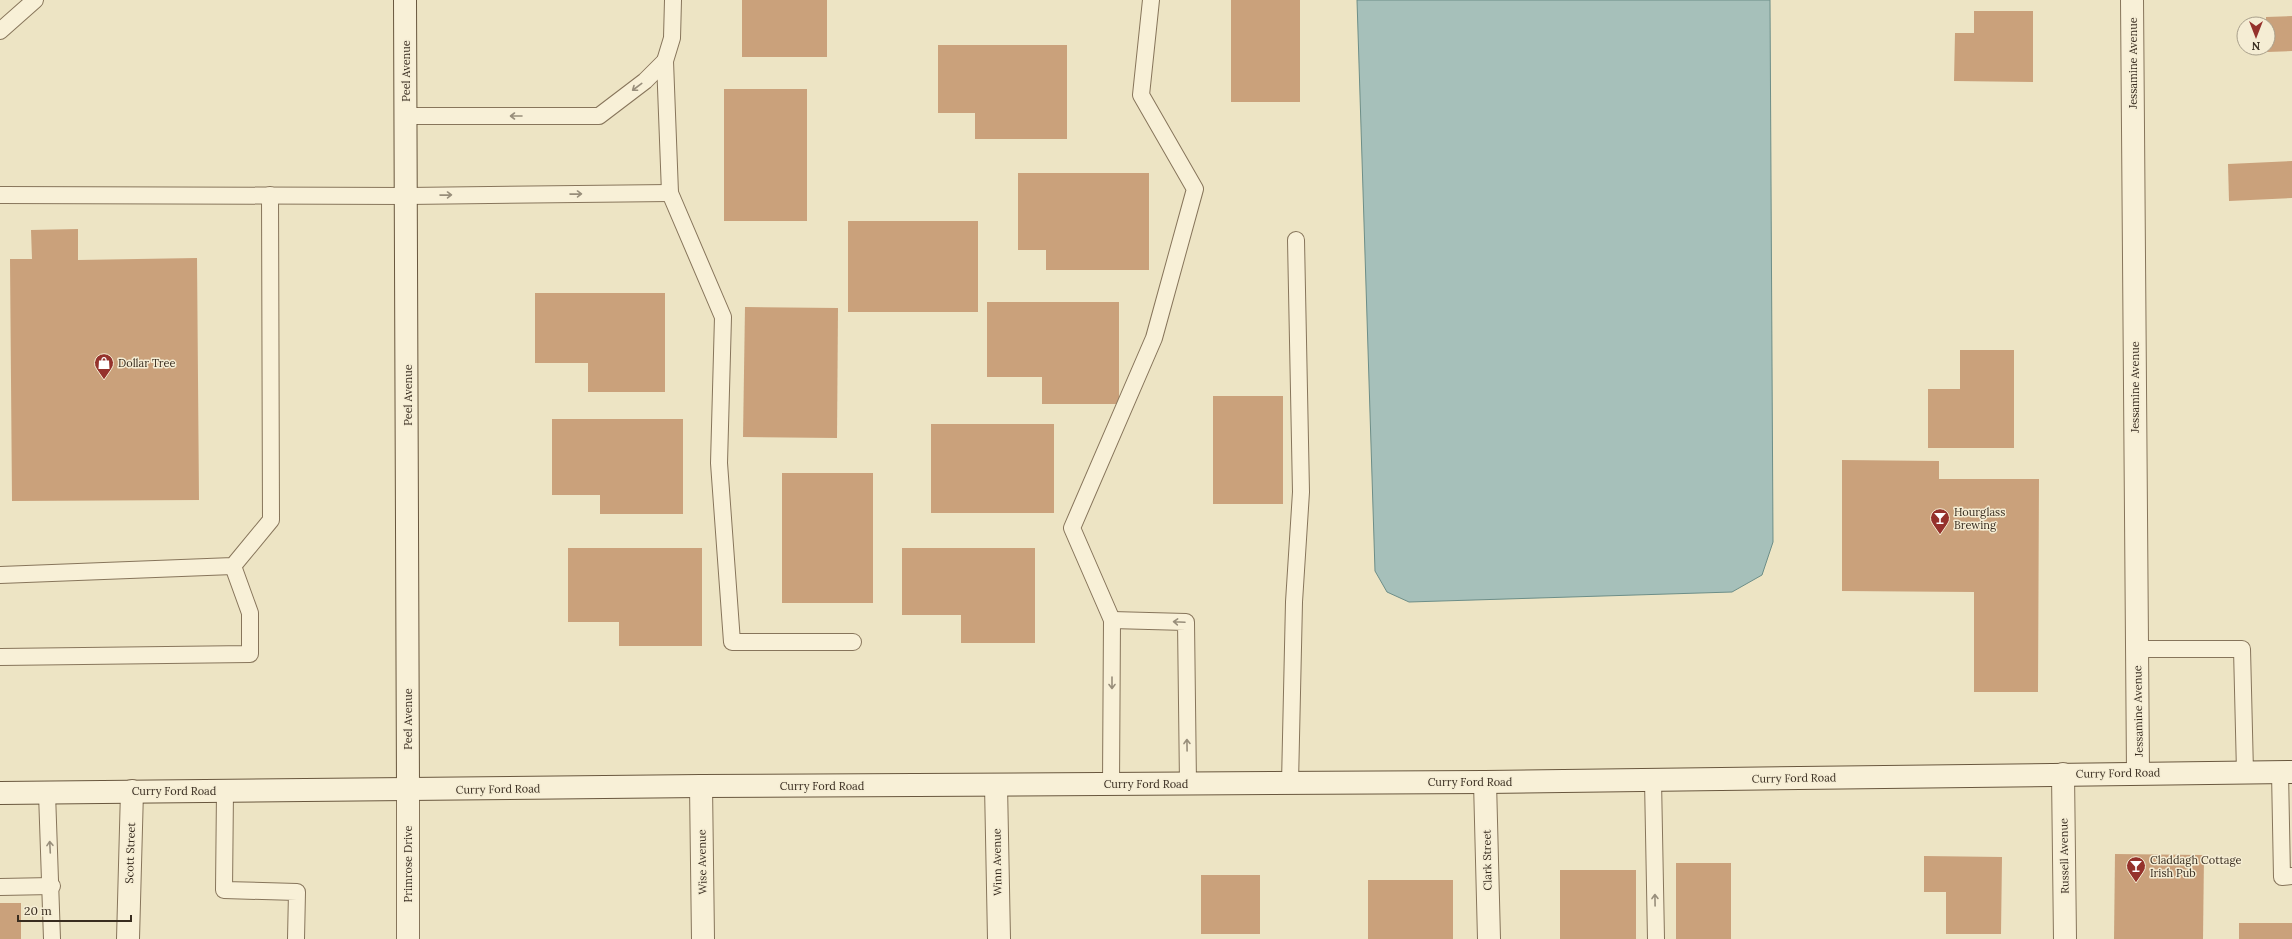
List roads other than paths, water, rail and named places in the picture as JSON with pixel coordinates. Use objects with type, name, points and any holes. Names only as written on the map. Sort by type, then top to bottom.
[{"type":"street","name":"Peel Avenue","points":[[405,0],[407,196],[408,790]]},
{"type":"street","name":"Jessamine Avenue","points":[[2132,0],[2138,773]]},
{"type":"street","name":"Curry Ford Road","points":[[0,793],[701,786],[1485,782],[2286,772]]},
{"type":"street","name":"Russell Avenue","points":[[2063,774],[2065,939]]},
{"type":"street","name":"Clark Street","points":[[1485,782],[1489,939]]},
{"type":"street","name":"Winn Avenue","points":[[996,785],[999,939]]},
{"type":"street","name":"Wise Avenue","points":[[701,786],[703,939]]},
{"type":"street","name":"Primrose Drive","points":[[408,790],[408,939]]},
{"type":"street","name":"Scott Street","points":[[128,939],[132,791]]},
{"type":"lane","points":[[673,0],[672,38],[665,61],[670,193],[723,316],[719,463],[732,642],[853,642]]},
{"type":"lane","points":[[1111,784],[1112,620],[1072,528],[1154,338],[1195,189],[1142,95],[1151,0]]},
{"type":"lane","points":[[0,31],[29,3]]},
{"type":"lane","points":[[406,116],[599,116],[645,81],[665,61]]},
{"type":"lane","points":[[0,194],[407,196],[670,193]]},
{"type":"lane","points":[[0,575],[233,566],[271,520],[270,195]]},
{"type":"lane","points":[[1290,783],[1294,602],[1301,492],[1296,240]]},
{"type":"lane","points":[[0,657],[250,654],[250,613],[233,566]]},
{"type":"lane","points":[[1112,620],[1186,622],[1188,784]]},
{"type":"lane","points":[[2137,649],[2242,649],[2245,772]]},
{"type":"lane","points":[[2286,772],[2282,876],[2292,876]]},
{"type":"lane","points":[[1653,780],[1656,939]]},
{"type":"lane","points":[[225,791],[224,890],[297,892],[296,939]]},
{"type":"lane","points":[[47,793],[52,886],[52,939]]},
{"type":"lane","points":[[0,887],[52,886]]},
{"type":"water","points":[[1357,0],[1770,0],[1773,542],[1762,575],[1732,592],[1409,602],[1387,592],[1375,571]]},
{"type":"place","name":"Dollar Tree","points":[[104,380]]},
{"type":"place","name":"Hourglass Brewing","points":[[1940,535]]},
{"type":"place","name":"Claddagh Cottage Irish Pub","points":[[2136,883]]}]
